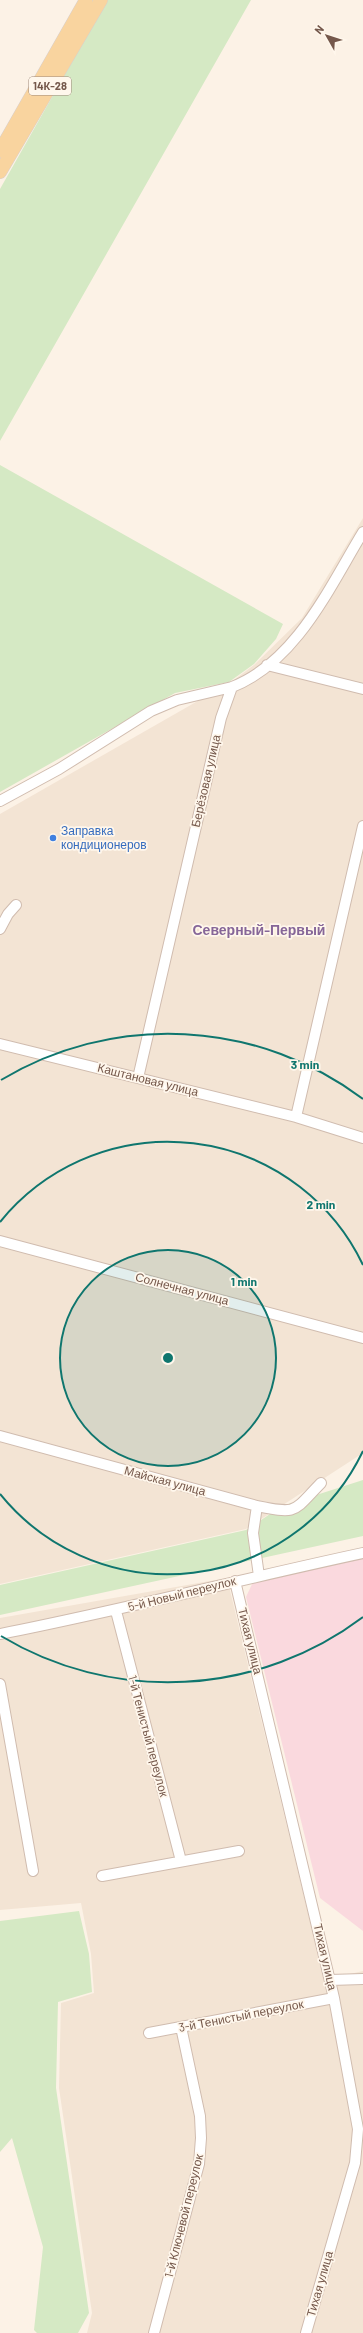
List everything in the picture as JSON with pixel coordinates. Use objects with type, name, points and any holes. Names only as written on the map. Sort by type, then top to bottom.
[{"type":"main road","name":"14К-28","points":[[0,151],[86,0]]},
{"type":"main road","name":"14К-28","points":[[0,172],[100,0]]},
{"type":"street","points":[[0,801],[59,769],[151,712],[177,700],[232,687],[248,681],[287,647],[308,622],[363,532]]},
{"type":"street","points":[[267,665],[363,689]]},
{"type":"street","name":"Берёзовая улица","points":[[138,1078],[221,718],[232,687]]},
{"type":"street","points":[[296,1117],[363,826]]},
{"type":"street","points":[[0,929],[8,914],[16,905]]},
{"type":"street","name":"Каштановая улица","points":[[0,1044],[296,1117],[363,1138]]},
{"type":"street","name":"Солнечная улица","points":[[0,1241],[363,1338]]},
{"type":"street","name":"Майская улица","points":[[0,1436],[257,1506],[287,1511],[296,1509],[321,1483]]},
{"type":"street","points":[[257,1506],[253,1533],[259,1576]]},
{"type":"street","name":"5-й Новый переулок","points":[[0,1634],[116,1611],[235,1581],[363,1553]]},
{"type":"street","name":"Тихая улица","points":[[235,1581],[330,1980],[358,2129],[355,2163],[306,2333]]},
{"type":"street","name":"1-й Тенистый переулок","points":[[116,1611],[181,1861]]},
{"type":"street","points":[[0,1684],[33,1870]]},
{"type":"street","points":[[102,1876],[239,1851]]},
{"type":"street","points":[[330,1980],[363,1979]]},
{"type":"street","name":"3-й Тенистый переулок","points":[[149,2033],[334,1998]]},
{"type":"street","name":"1-й Ключевой переулок","points":[[154,2333],[199,2164],[201,2138],[200,2116],[181,2027]]},
{"type":"shaded area","points":[[363,518],[363,1453],[246,1529],[0,1584],[0,814],[231,682],[254,665],[302,618]]},
{"type":"shaded area","points":[[363,1558],[363,1931],[320,1898],[246,1597],[253,1582]]},
{"type":"shaded area","points":[[227,1578],[324,1980],[363,1971],[363,2333],[87,2333],[92,2313],[59,2088],[61,2003],[94,1993],[91,1954],[81,1903],[0,1910],[0,1618]]},
{"type":"green space","points":[[107,0],[251,0],[0,441],[0,189]]},
{"type":"green space","points":[[0,465],[283,624],[276,639],[254,664],[229,682],[175,693],[0,792]]},
{"type":"green space","points":[[363,1480],[363,1536],[0,1615],[0,1585],[246,1530],[282,1506]]},
{"type":"green space","points":[[79,1911],[89,1954],[92,1992],[58,2002],[56,2088],[89,2313],[78,2333],[37,2333],[34,2330],[43,2247],[12,2138],[0,2152],[0,1921]]},
{"type":"place","name":"Заправка кондиционеров","points":[[53,838]]},
{"type":"district","name":"Северный-Первый","points":[[259,930]]}]
